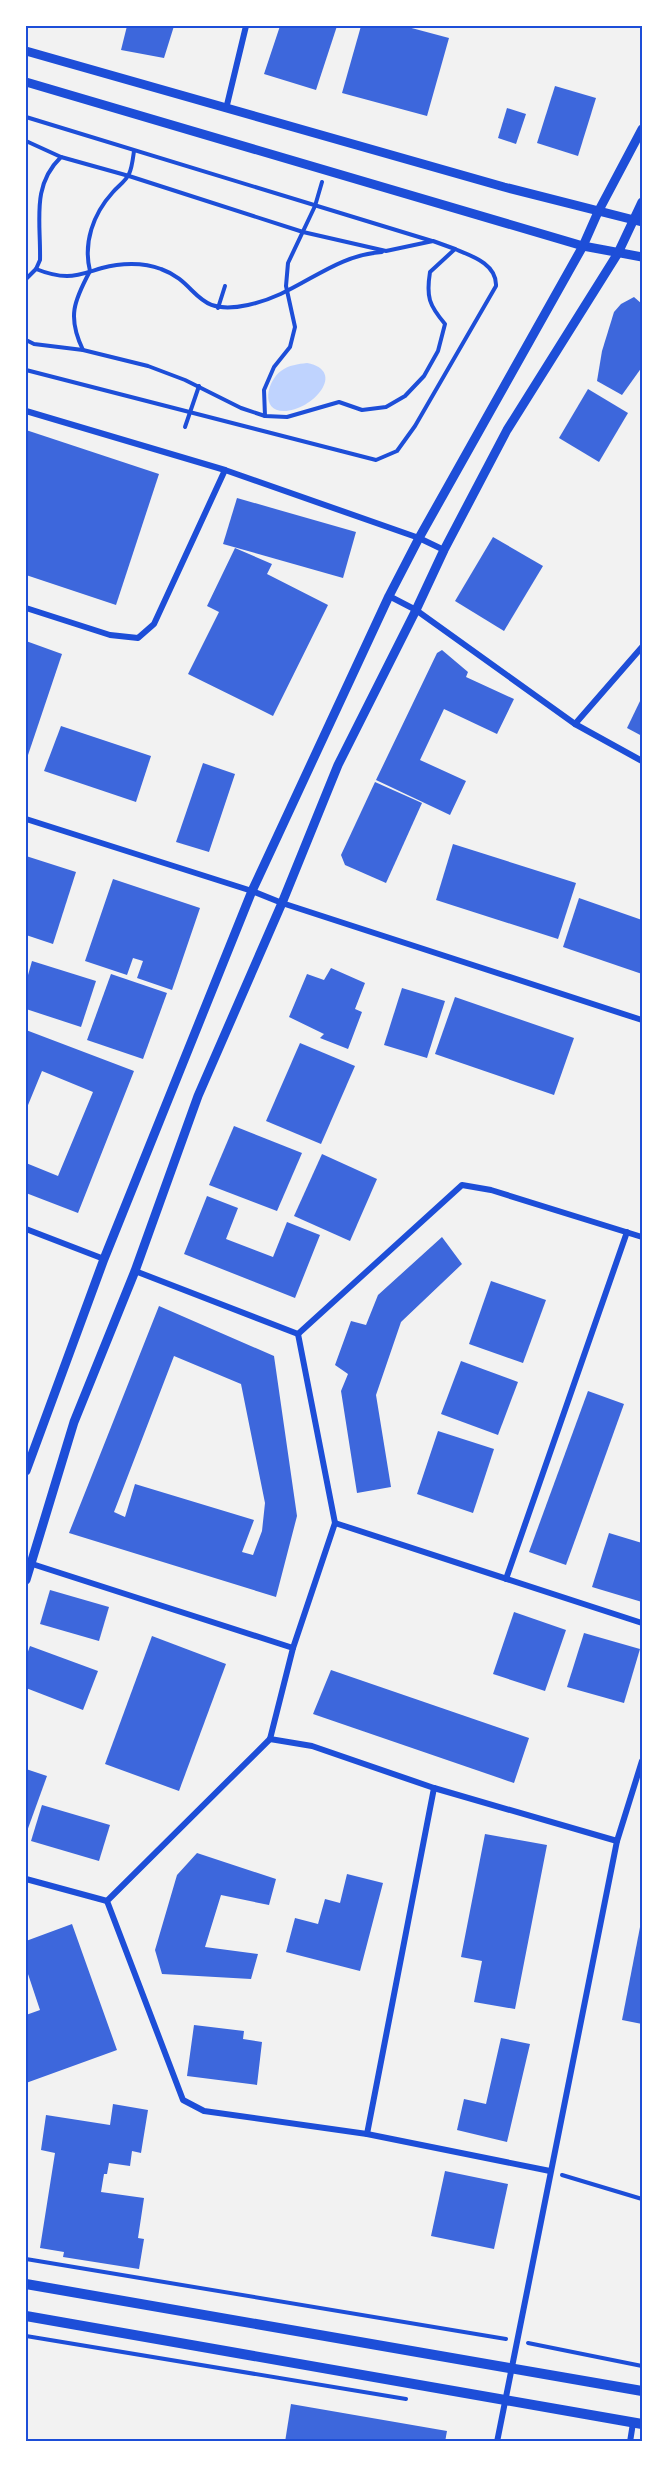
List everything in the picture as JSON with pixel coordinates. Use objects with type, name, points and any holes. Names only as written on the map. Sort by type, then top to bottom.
[{"type":"main road","points":[[26,2284],[642,2391]]},
{"type":"main road","points":[[26,2316],[507,2399],[638,2424]]},
{"type":"street","points":[[225,109],[246,26]]},
{"type":"street","points":[[26,51],[225,109],[638,221]]},
{"type":"street","points":[[26,82],[583,246],[642,257]]},
{"type":"street","points":[[26,1471],[104,1259],[252,891],[389,596],[419,538],[583,246],[598,212],[642,129]]},
{"type":"street","points":[[26,1580],[29,1563],[75,1422],[135,1271],[198,1096],[282,903],[338,765],[444,550],[507,430],[638,221],[642,202]]},
{"type":"street","points":[[26,411],[225,470],[419,538],[444,550]]},
{"type":"street","points":[[26,608],[110,635],[138,638],[154,624],[225,470]]},
{"type":"street","points":[[389,596],[416,610],[575,724],[642,761]]},
{"type":"street","points":[[575,724],[642,646]]},
{"type":"street","points":[[26,819],[642,1020]]},
{"type":"street","points":[[298,1334],[462,1185],[491,1190],[642,1237]]},
{"type":"street","points":[[26,1229],[104,1259]]},
{"type":"street","points":[[506,1579],[627,1232]]},
{"type":"street","points":[[135,1271],[298,1334]]},
{"type":"street","points":[[107,1901],[270,1740],[293,1648],[335,1523],[298,1334]]},
{"type":"street","points":[[335,1523],[642,1623]]},
{"type":"street","points":[[29,1563],[293,1648]]},
{"type":"street","points":[[270,1740],[312,1746],[434,1788],[617,1841]]},
{"type":"street","points":[[497,2442],[617,1841],[642,1761]]},
{"type":"street","points":[[635,1787],[642,1790]]},
{"type":"street","points":[[367,2134],[434,1788]]},
{"type":"street","points":[[26,1879],[107,1901]]},
{"type":"street","points":[[107,1901],[183,2100],[204,2111],[367,2134],[550,2171]]},
{"type":"street","points":[[630,2442],[638,2424]]},
{"type":"path","points":[[26,117],[433,241],[489,266],[496,279],[496,286],[416,426],[397,451],[375,460],[26,370]]},
{"type":"path","points":[[26,141],[62,157],[303,232],[386,251]]},
{"type":"path","points":[[83,350],[75,334],[73,315],[77,296],[90,271],[86,256],[87,244],[94,221],[111,194],[129,176],[134,151]]},
{"type":"path","points":[[26,279],[36,269],[40,260],[41,189],[49,169],[62,157]]},
{"type":"path","points":[[266,416],[264,390],[274,367],[290,347],[295,327],[288,292],[288,263],[294,246],[315,206],[325,171]]},
{"type":"path","points":[[36,269],[69,276],[124,264],[145,265],[162,269],[175,276],[205,302],[218,308],[229,309],[288,292],[334,264],[361,253],[386,251],[433,241]]},
{"type":"path","points":[[26,340],[34,344],[83,350],[148,366],[199,386],[241,408],[266,416],[287,417],[339,402],[362,410],[386,407],[405,396],[424,376],[438,351],[445,324],[428,299],[430,272],[455,249]]},
{"type":"path","points":[[218,308],[225,286]]},
{"type":"path","points":[[185,427],[199,386]]},
{"type":"path","points":[[550,2171],[642,2199]]},
{"type":"path","points":[[26,2259],[516,2341],[642,2366]]},
{"type":"path","points":[[26,2336],[410,2400]]},
{"type":"water","points":[[307,363],[319,367],[325,374],[325,382],[321,390],[305,405],[284,411],[276,410],[271,406],[268,395],[272,381],[287,367]]},
{"type":"building","points":[[127,26],[174,26],[164,58],[121,50]]},
{"type":"building","points":[[280,26],[337,26],[316,90],[264,74]]},
{"type":"building","points":[[361,26],[404,26],[449,38],[427,116],[342,93]]},
{"type":"building","points":[[555,86],[596,98],[578,156],[537,143]]},
{"type":"building","points":[[507,108],[526,114],[516,144],[498,138]]},
{"type":"building","points":[[634,297],[642,304],[642,367],[622,395],[597,381],[602,351],[614,312],[621,304]]},
{"type":"building","points":[[588,389],[628,413],[599,462],[559,438]]},
{"type":"building","points":[[26,430],[159,474],[116,605],[26,575]]},
{"type":"building","points":[[237,498],[356,532],[343,578],[223,544]]},
{"type":"building","points":[[493,537],[543,566],[504,631],[455,601]]},
{"type":"building","points":[[235,548],[272,564],[267,574],[328,605],[273,716],[188,674],[219,612],[207,606]]},
{"type":"building","points":[[26,641],[62,654],[26,761]]},
{"type":"building","points":[[442,650],[468,672],[466,677],[514,699],[497,734],[444,709],[420,760],[466,781],[450,815],[376,780],[437,653]]},
{"type":"building","points":[[642,700],[642,736],[627,728]]},
{"type":"building","points":[[61,726],[151,756],[136,802],[44,771]]},
{"type":"building","points":[[203,763],[235,774],[209,852],[176,842]]},
{"type":"building","points":[[375,782],[422,803],[386,883],[345,865],[341,855]]},
{"type":"building","points":[[453,844],[576,883],[558,939],[436,900]]},
{"type":"building","points":[[26,856],[76,872],[53,944],[26,935]]},
{"type":"building","points":[[113,879],[200,908],[172,990],[137,978],[143,961],[133,958],[127,975],[85,961]]},
{"type":"building","points":[[579,898],[642,920],[642,974],[563,947]]},
{"type":"building","points":[[32,961],[96,981],[81,1027],[26,1009],[26,982]]},
{"type":"building","points":[[331,968],[365,983],[355,1009],[362,1012],[348,1049],[320,1038],[324,1034],[289,1017],[307,974],[324,980]]},
{"type":"building","points":[[111,974],[167,993],[143,1059],[87,1040]]},
{"type":"building","points":[[402,988],[445,1001],[427,1058],[384,1045]]},
{"type":"building","points":[[455,997],[574,1038],[554,1095],[435,1054]]},
{"type":"building","points":[[26,1030],[134,1071],[78,1213],[26,1193],[26,1163],[58,1176],[93,1092],[42,1071],[26,1110]]},
{"type":"building","points":[[300,1043],[355,1066],[321,1144],[266,1121]]},
{"type":"building","points":[[234,1126],[302,1153],[277,1211],[209,1185]]},
{"type":"building","points":[[322,1154],[377,1179],[350,1241],[294,1216]]},
{"type":"building","points":[[207,1196],[238,1208],[226,1239],[273,1257],[287,1222],[320,1235],[295,1298],[184,1254]]},
{"type":"building","points":[[442,1237],[462,1264],[401,1322],[376,1395],[391,1487],[357,1493],[341,1391],[348,1374],[335,1365],[351,1321],[366,1325],[378,1295]]},
{"type":"building","points":[[491,1281],[546,1300],[523,1363],[469,1344]]},
{"type":"building","points":[[159,1306],[274,1356],[297,1516],[276,1597],[69,1533]],"holes":[[[174,1356],[241,1384],[265,1503],[262,1531],[253,1555],[242,1552],[254,1520],[135,1484],[125,1517],[114,1512]]]},
{"type":"building","points":[[461,1361],[518,1382],[498,1435],[441,1414]]},
{"type":"building","points":[[588,1391],[624,1404],[566,1565],[529,1552]]},
{"type":"building","points":[[438,1431],[494,1449],[473,1513],[417,1494]]},
{"type":"building","points":[[609,1533],[642,1543],[642,1602],[592,1587]]},
{"type":"building","points":[[50,1590],[109,1607],[99,1641],[40,1624]]},
{"type":"building","points":[[514,1612],[566,1630],[545,1691],[493,1674]]},
{"type":"building","points":[[584,1633],[640,1649],[624,1703],[567,1687]]},
{"type":"building","points":[[152,1636],[226,1664],[179,1791],[105,1764]]},
{"type":"building","points":[[30,1646],[98,1671],[83,1710],[26,1688],[26,1657]]},
{"type":"building","points":[[331,1670],[529,1738],[514,1783],[313,1714]]},
{"type":"building","points":[[26,1769],[47,1776],[26,1834]]},
{"type":"building","points":[[42,1805],[110,1825],[99,1861],[31,1841]]},
{"type":"building","points":[[485,1834],[547,1845],[515,2009],[474,2002],[482,1961],[461,1957]]},
{"type":"building","points":[[197,1853],[276,1879],[269,1905],[221,1895],[205,1947],[258,1954],[251,1979],[162,1974],[155,1950],[177,1875]]},
{"type":"building","points":[[347,1874],[383,1883],[360,1971],[286,1952],[295,1918],[318,1924],[325,1899],[340,1903]]},
{"type":"building","points":[[642,1922],[642,2024],[622,2020]]},
{"type":"building","points":[[72,1924],[117,2050],[26,2083],[26,2015],[40,2010],[26,1968],[26,1941]]},
{"type":"building","points":[[194,2025],[244,2031],[243,2039],[262,2042],[257,2085],[187,2076]]},
{"type":"building","points":[[501,2038],[530,2044],[507,2142],[457,2130],[464,2099],[486,2104]]},
{"type":"building","points":[[113,2104],[148,2110],[141,2153],[132,2151],[130,2166],[109,2163],[107,2174],[104,2174],[101,2192],[144,2198],[138,2238],[144,2239],[139,2269],[63,2257],[64,2252],[40,2248],[55,2153],[41,2150],[46,2115],[110,2125]]},
{"type":"building","points":[[445,2171],[508,2184],[494,2249],[431,2236]]},
{"type":"building","points":[[291,2404],[447,2431],[445,2442],[285,2442]]}]
